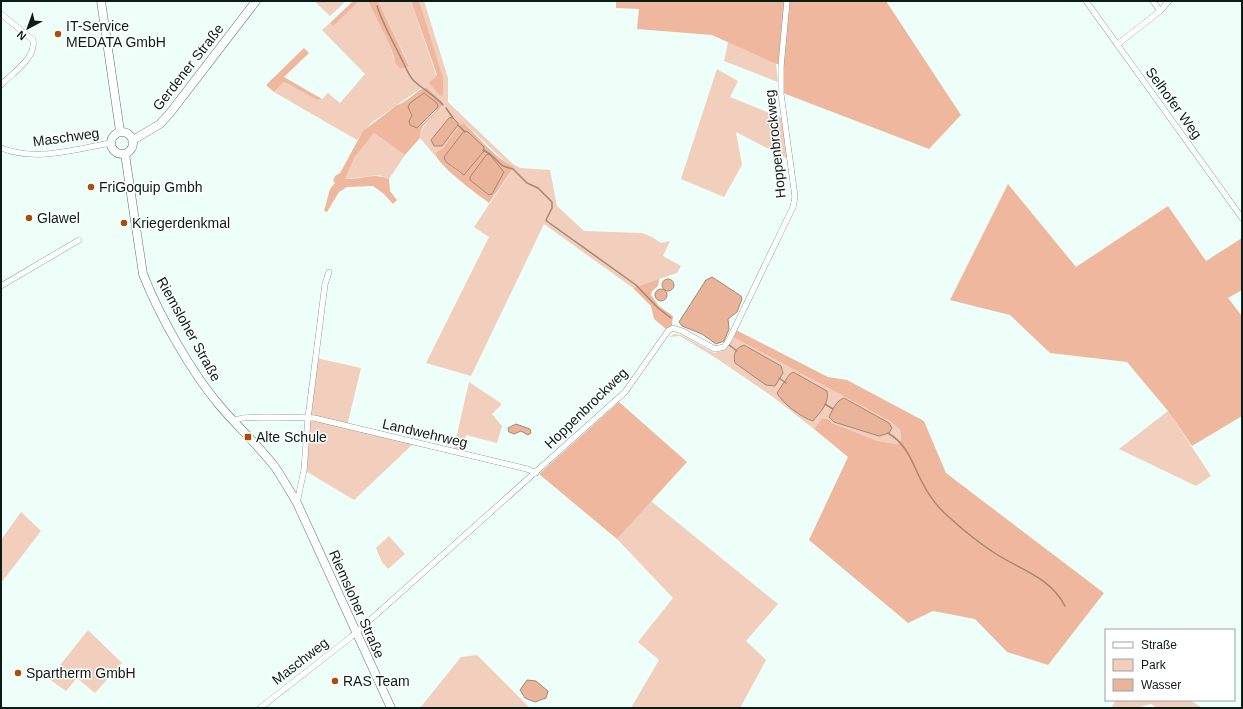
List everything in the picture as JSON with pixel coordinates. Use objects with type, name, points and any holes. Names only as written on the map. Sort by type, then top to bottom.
[{"type":"main road","points":[[101,1],[120,131]]},
{"type":"main road","name":"Gerdener Straße","points":[[133,140],[160,124],[170,113],[256,1]]},
{"type":"main road","points":[[120,131],[127,132],[133,140],[133,147],[125,154],[115,152],[111,143],[114,134],[120,131]]},
{"type":"main road","name":"Riemsloher Straße","points":[[125,154],[143,274],[150,291],[196,373],[233,421],[274,466],[297,504],[391,708]]},
{"type":"street","name":"Hoppenbrockweg","points":[[356,634],[625,392],[664,336],[673,328],[682,331],[715,349],[724,347],[729,340],[793,207],[795,197],[781,94],[781,66],[787,1]]},
{"type":"street","name":"Selhofer Weg","points":[[1086,1],[1242,218]]},
{"type":"street","points":[[1153,1],[1160,11]]},
{"type":"street","points":[[1118,44],[1160,11],[1169,1]]},
{"type":"street","points":[[1,14],[33,40],[34,47],[31,56],[1,85]]},
{"type":"street","name":"Maschweg","points":[[1,148],[15,154],[33,156],[111,143]]},
{"type":"street","points":[[1,286],[79,240]]},
{"type":"street","points":[[297,504],[304,470],[308,418],[325,284],[329,272]]},
{"type":"street","name":"Landwehrweg","points":[[233,421],[242,418],[266,417],[308,418],[527,469],[536,473]]},
{"type":"street","name":"Maschweg","points":[[260,708],[356,634]]},
{"type":"green space","points":[[317,1],[346,1],[330,16],[316,3]]},
{"type":"green space","points":[[359,1],[368,1],[391,48],[393,57],[401,69],[409,65],[378,1],[411,1],[443,95],[419,1],[424,1],[448,78],[448,102],[513,164],[520,168],[550,170],[557,206],[584,231],[642,233],[661,243],[670,241],[663,256],[681,266],[677,273],[633,288],[544,224],[471,376],[426,363],[489,237],[474,227],[513,169],[464,123],[443,148],[435,153],[436,157],[420,138],[419,134],[428,121],[442,107],[426,87],[420,89],[371,123],[357,140],[274,92],[284,82],[317,100],[322,99],[328,93],[340,103],[365,74],[322,30],[330,23],[333,25]],"holes":[[[449,118],[450,137],[431,140]]]},
{"type":"green space","points":[[728,42],[776,64],[778,82],[724,61]]},
{"type":"green space","points":[[717,69],[738,81],[730,97],[782,118],[788,159],[736,132],[742,165],[724,197],[681,179]]},
{"type":"green space","points":[[374,133],[405,155],[389,179],[379,175],[345,179],[355,157]]},
{"type":"green space","points":[[674,334],[681,335],[714,353],[722,351],[733,337],[890,421],[900,430],[901,440],[897,444],[878,441],[832,423],[828,419],[822,418],[814,429],[773,397],[716,358],[680,336],[669,337]],"holes":[[[789,375],[808,419],[780,398],[777,393]]]},
{"type":"green space","points":[[316,358],[361,368],[347,426],[415,442],[354,500],[304,470]]},
{"type":"green space","points":[[469,382],[502,404],[492,414],[502,426],[497,443],[466,435],[462,454],[453,452]]},
{"type":"green space","points":[[1168,411],[1211,476],[1196,486],[1119,449]]},
{"type":"green space","points":[[651,501],[778,604],[746,641],[766,660],[740,708],[631,708],[659,660],[638,642],[673,598],[617,539]]},
{"type":"green space","points":[[21,512],[41,531],[1,583],[1,540]]},
{"type":"green space","points":[[389,536],[405,554],[388,569],[382,562],[376,548]]},
{"type":"green space","points":[[88,630],[122,663],[95,693],[77,678],[66,691],[49,679]]},
{"type":"green space","points":[[477,655],[530,708],[420,708],[461,657]]},
{"type":"green space","points":[[1115,701],[1192,701],[1202,708],[1157,708],[1151,704],[1137,708],[1111,708]]},
{"type":"shaded area","points":[[353,1],[359,1],[333,26],[330,23]]},
{"type":"shaded area","points":[[368,1],[378,1],[409,66],[401,69],[396,64],[391,48]]},
{"type":"shaded area","points":[[411,1],[419,1],[443,78],[443,95],[440,96],[429,83],[437,75]]},
{"type":"shaded area","points":[[616,1],[886,1],[961,115],[929,149],[783,93],[783,65],[776,64],[712,35],[637,29],[639,9],[616,8]]},
{"type":"shaded area","points":[[304,48],[309,53],[284,77],[322,99],[317,100],[284,82],[274,92],[266,85]]},
{"type":"shaded area","points":[[426,87],[443,103],[422,128],[420,138],[405,155],[374,133],[355,157],[345,179],[377,176],[389,179],[390,191],[397,200],[393,204],[384,194],[373,186],[347,187],[339,192],[327,212],[324,211],[330,189],[335,183],[333,181],[335,176],[340,173],[363,131],[397,105],[401,104]],"holes":[[[437,110],[421,125],[412,117],[412,113]]]},
{"type":"shaded area","points":[[464,123],[494,153],[514,167],[489,203],[450,172],[438,159],[435,153],[443,148],[461,124]],"holes":[[[464,131],[461,174],[446,162],[455,144]],[[504,172],[489,195],[470,180],[470,177]]]},
{"type":"shaded area","points":[[1008,184],[1076,267],[1168,206],[1206,261],[1242,238],[1242,290],[1228,298],[1242,316],[1242,416],[1192,446],[1168,411],[1127,362],[1050,353],[1010,315],[950,300]]},
{"type":"shaded area","points":[[659,279],[658,286],[652,291],[651,295],[659,306],[673,316],[672,325],[666,329],[654,319],[651,306],[633,288]]},
{"type":"shaded area","points":[[736,330],[828,377],[847,380],[924,421],[946,473],[1104,593],[1048,665],[1007,652],[975,619],[933,611],[908,623],[809,540],[848,457],[814,429],[822,418],[828,419],[832,423],[878,441],[897,444],[901,440],[900,430],[890,421],[733,337]]},
{"type":"shaded area","points":[[619,402],[687,462],[617,539],[539,474]]},
{"type":"water","points":[[424,93],[437,103],[438,107],[417,128],[410,125],[409,121],[412,116],[408,107],[410,103]]},
{"type":"water","points":[[452,117],[458,125],[442,146],[434,146],[431,140],[449,118]]},
{"type":"water","points":[[464,131],[468,132],[484,147],[484,151],[464,175],[446,162],[444,157]]},
{"type":"water","points":[[487,154],[490,155],[504,172],[492,194],[489,195],[470,180],[470,177]]},
{"type":"water","points":[[712,277],[741,296],[742,299],[737,312],[728,319],[729,329],[724,341],[716,344],[702,334],[682,326],[679,322],[706,280]]},
{"type":"water","points":[[668,279],[672,281],[674,285],[672,289],[668,291],[664,289],[662,285],[664,281]]},
{"type":"water","points":[[661,289],[665,291],[667,295],[665,299],[661,301],[657,299],[655,295],[657,291]]},
{"type":"water","points":[[744,345],[781,366],[783,373],[775,386],[766,385],[735,363],[735,352]]},
{"type":"water","points":[[793,372],[827,391],[828,395],[826,403],[813,421],[803,417],[793,410],[777,393],[789,375]]},
{"type":"water","points":[[844,398],[889,423],[892,428],[889,433],[879,436],[834,422],[829,417],[833,408],[841,399]]},
{"type":"water","points":[[516,424],[530,429],[531,433],[528,435],[521,431],[514,434],[509,432],[508,428]]},
{"type":"water","points":[[527,680],[536,681],[548,691],[546,698],[535,702],[525,698],[520,690]]},
{"type":"waterway","points":[[377,6],[385,26],[410,76],[443,105]]},
{"type":"waterway","points":[[446,108],[453,118]]},
{"type":"waterway","points":[[458,125],[465,132]]},
{"type":"waterway","points":[[483,150],[490,154],[503,166],[513,169],[527,183],[538,188],[552,202],[552,208],[546,220],[548,222],[636,285],[658,308],[671,318]]},
{"type":"waterway","points":[[728,344],[737,351]]},
{"type":"waterway","points":[[779,378],[786,383]]},
{"type":"waterway","points":[[825,404],[833,409]]},
{"type":"waterway","points":[[888,433],[905,449],[928,492],[946,514],[987,548],[1042,580],[1051,587],[1065,606]]},
{"type":"place","name":"IT-Service MEDATA GmbH","points":[[58,34]]},
{"type":"place","name":"FriGoquip Gmbh","points":[[91,187]]},
{"type":"place","name":"Glawel","points":[[29,218]]},
{"type":"place","name":"Kriegerdenkmal","points":[[124,223]]},
{"type":"place","name":"Alte Schule","points":[[248,437]]},
{"type":"place","name":"Spartherm GmbH","points":[[18,673]]},
{"type":"place","name":"RAS Team","points":[[335,681]]}]
